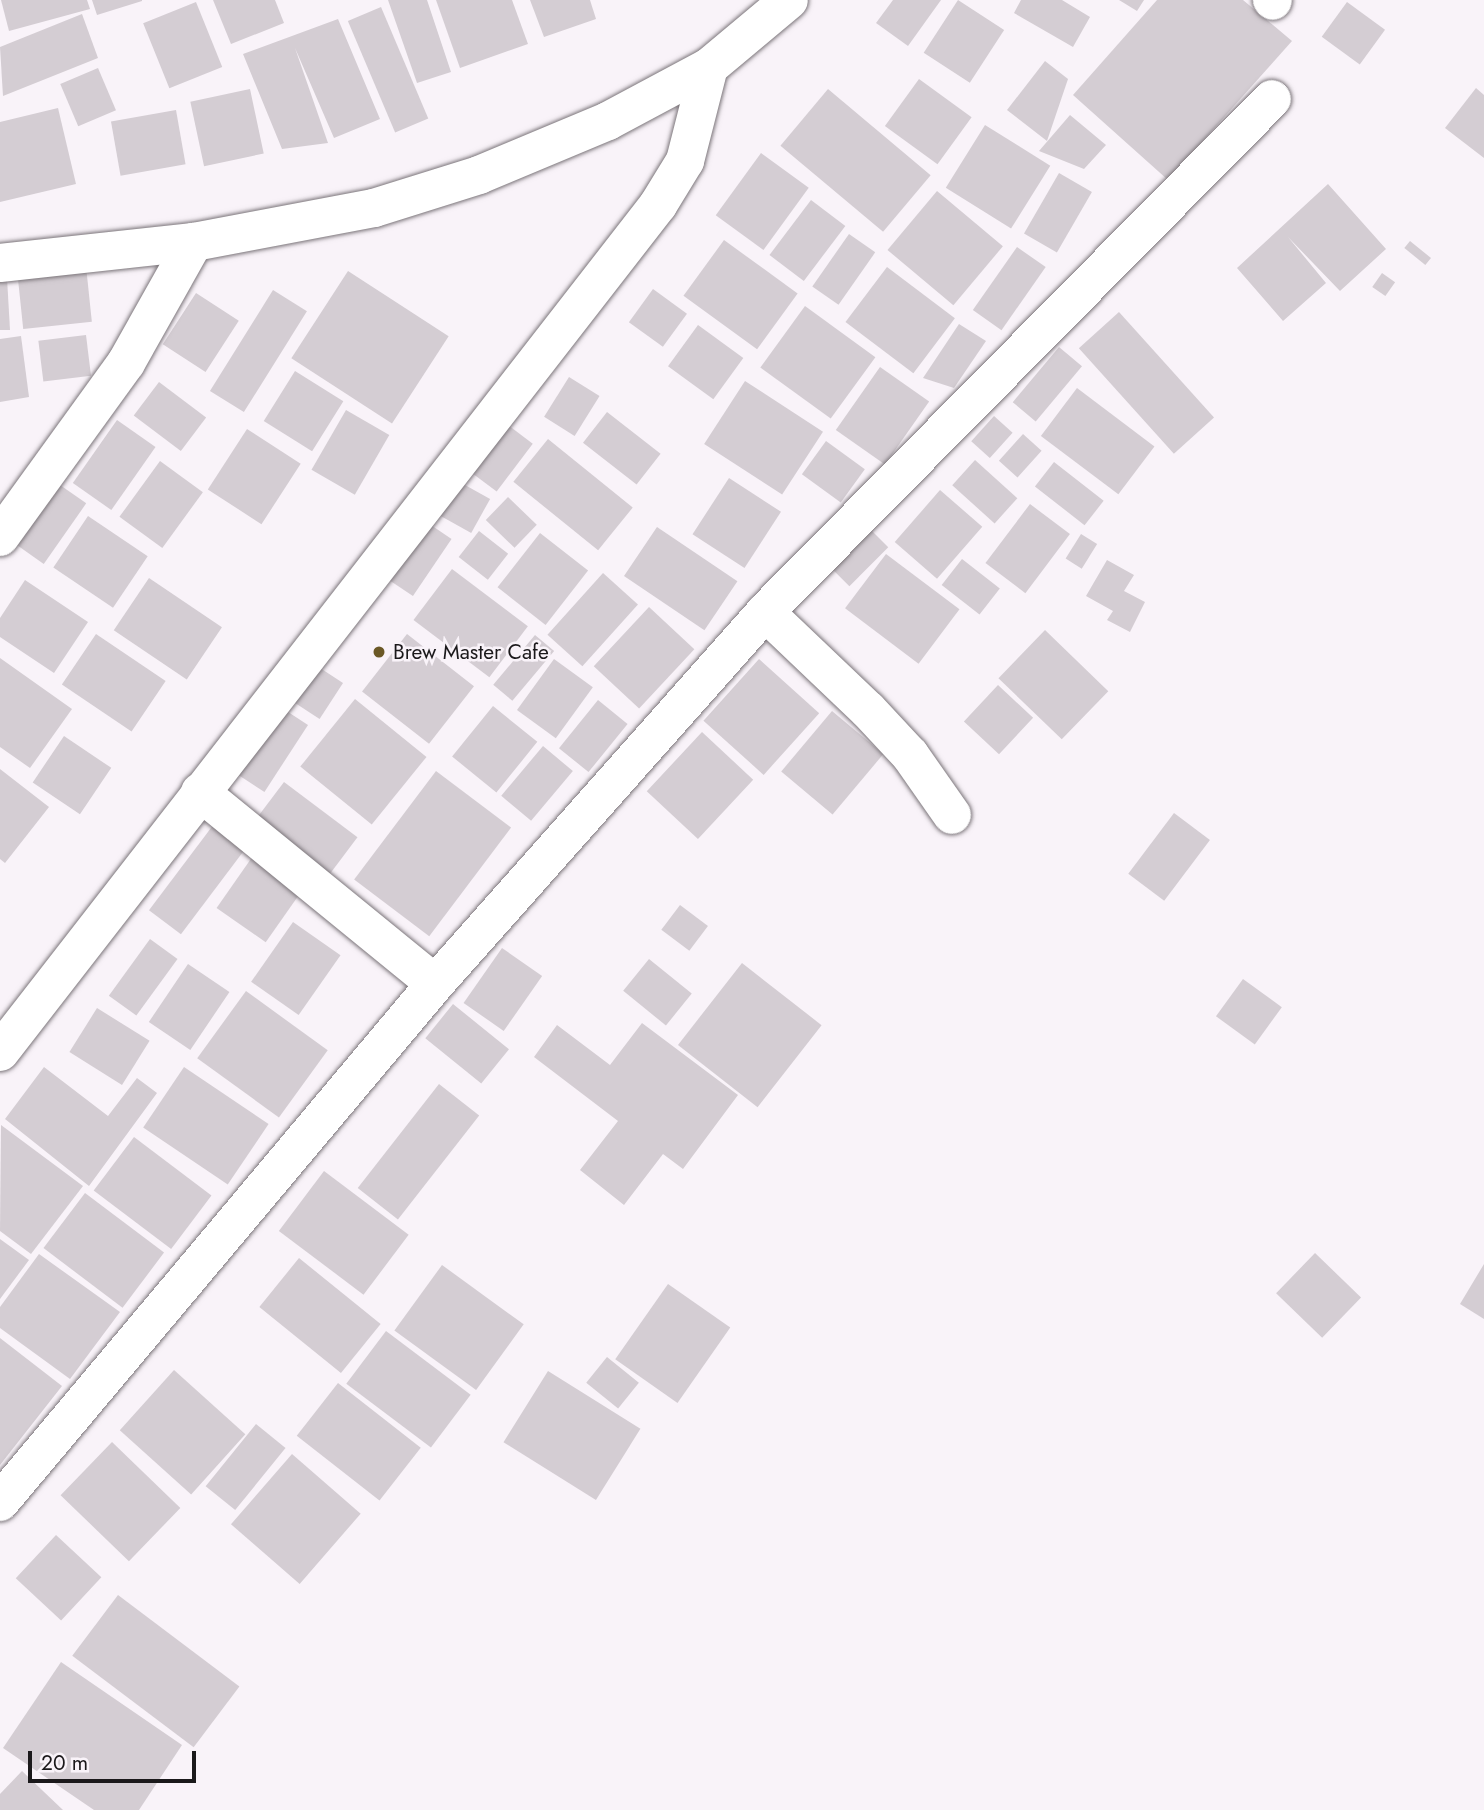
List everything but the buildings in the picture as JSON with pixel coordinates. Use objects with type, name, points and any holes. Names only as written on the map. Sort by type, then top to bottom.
[{"type":"street","points":[[0,263],[194,242],[374,208],[479,175],[608,121],[709,67],[789,0]]},
{"type":"street","points":[[0,1052],[659,205],[685,161],[709,67]]},
{"type":"street","points":[[0,1502],[435,984],[765,612],[1272,99]]},
{"type":"street","points":[[0,537],[126,363],[194,242]]},
{"type":"street","points":[[765,612],[868,710],[910,755],[952,815]]},
{"type":"street","points":[[200,792],[435,984]]},
{"type":"place","name":"Brew Master Cafe","points":[[379,652]]}]
